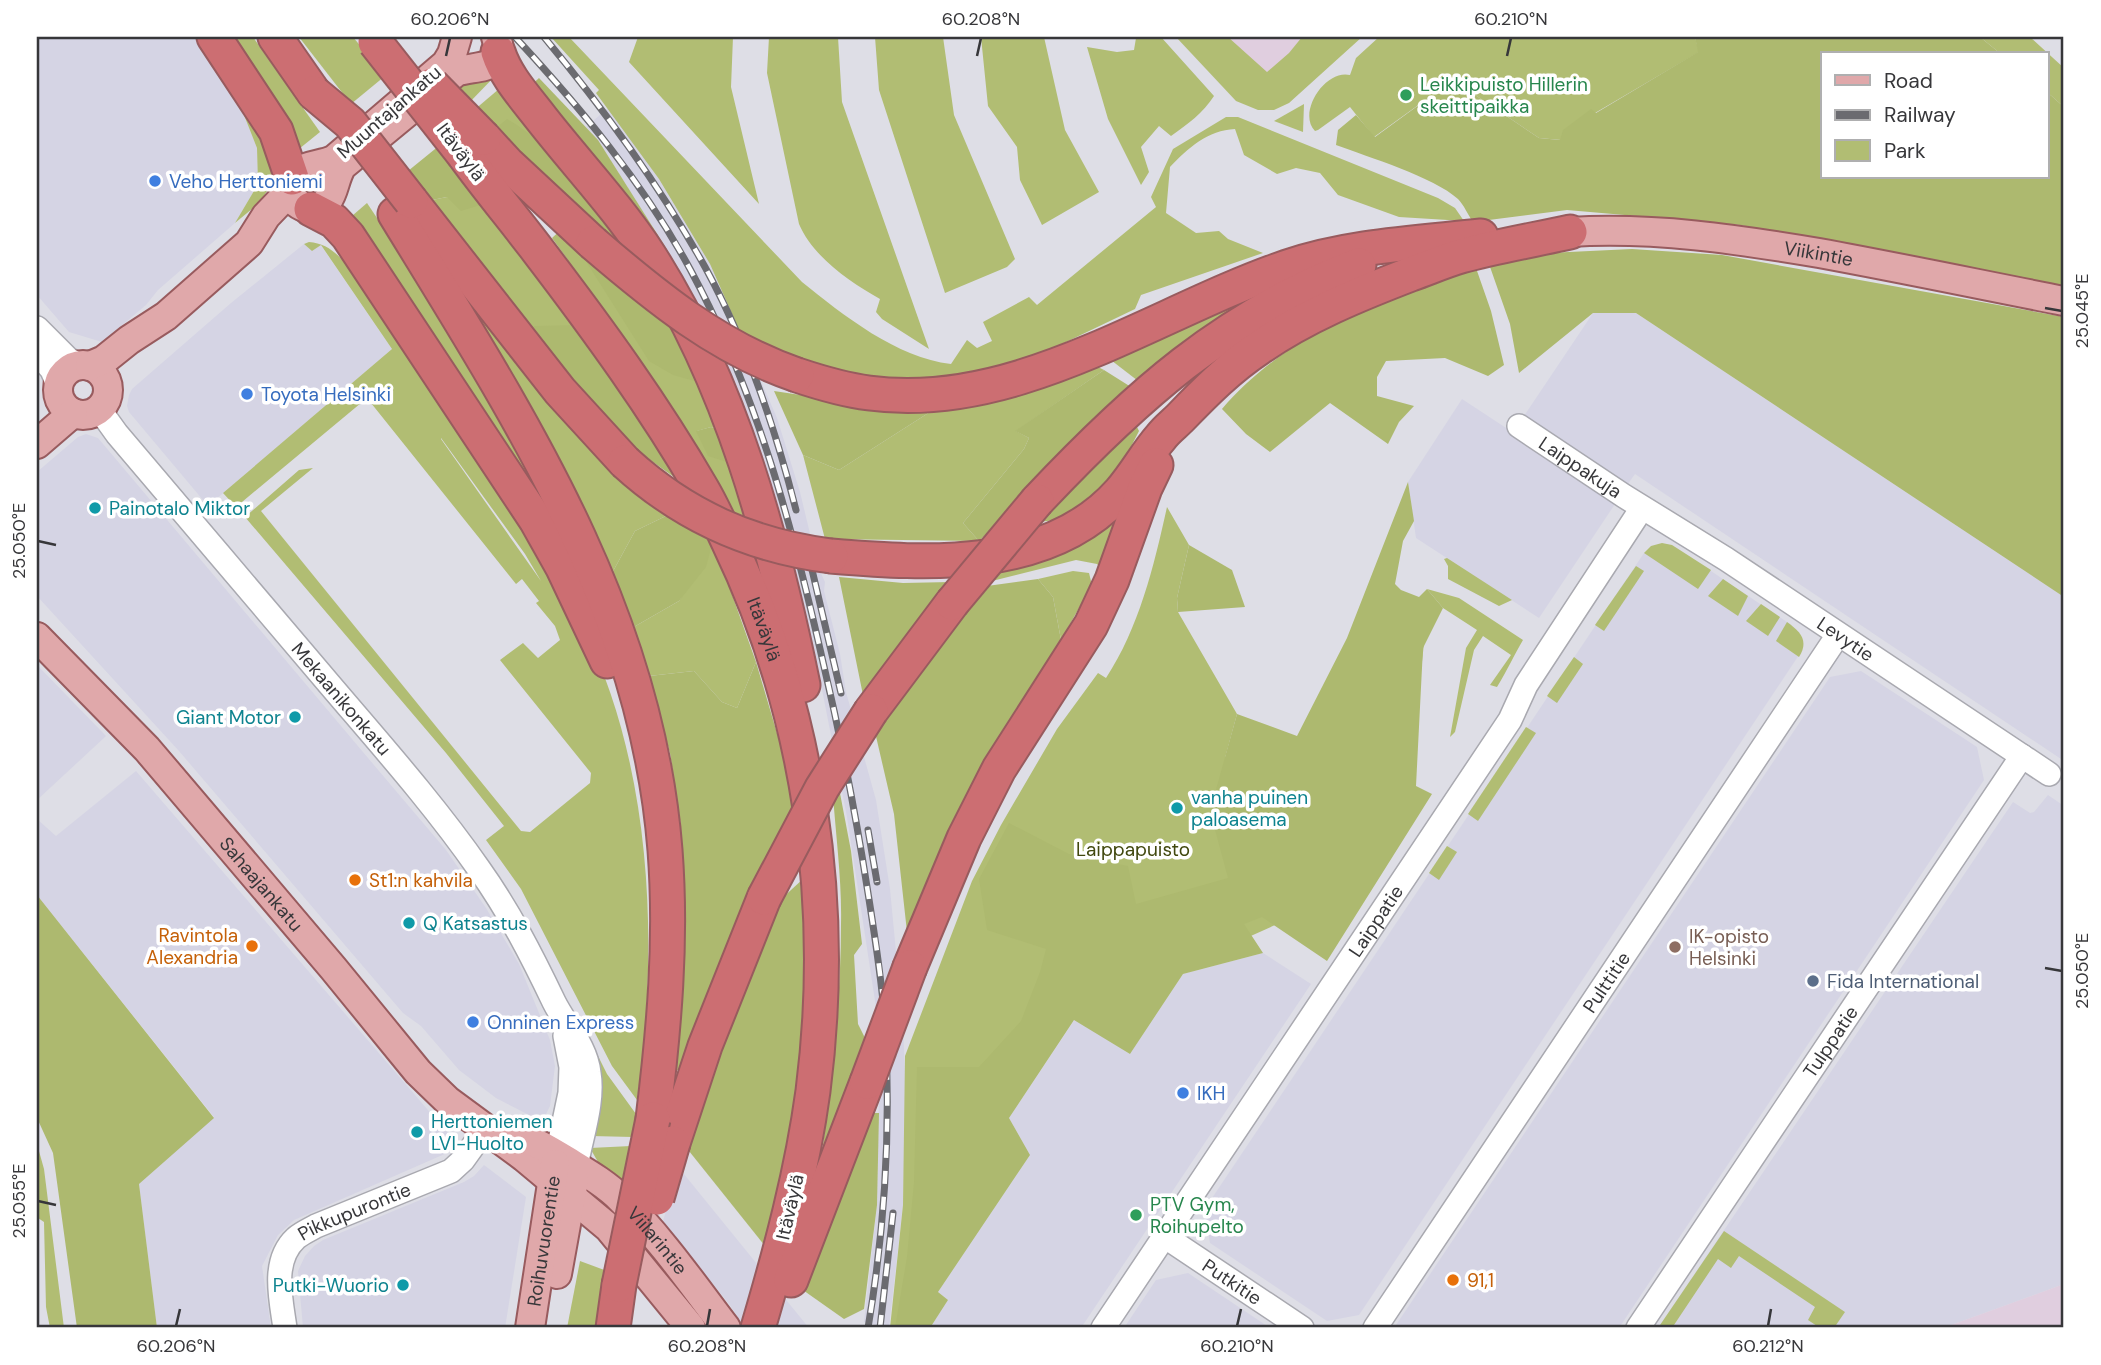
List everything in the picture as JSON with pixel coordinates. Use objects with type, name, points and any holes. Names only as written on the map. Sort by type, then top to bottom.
[{"type":"highway","points":[[214,37],[276,131],[307,190],[348,236],[536,520],[563,568],[611,671],[665,848]]},
{"type":"highway","points":[[275,37],[314,93],[350,123],[403,208],[541,461],[591,562],[629,664],[649,740],[665,848],[668,945],[667,998],[661,1060],[663,1131]]},
{"type":"highway","points":[[378,39],[441,95],[474,147],[506,163],[650,292],[709,333],[753,358],[797,375],[870,393],[896,395],[956,392],[1040,371],[1234,286],[1289,266],[1350,251],[1503,233],[1570,232]]},
{"type":"highway","points":[[483,46],[621,214],[648,254],[696,337],[716,383],[752,480],[788,612],[815,758],[817,862]]},
{"type":"highway","name":"Itäväylä","points":[[474,147],[634,382],[705,493],[758,608],[797,741],[817,862],[821,929],[821,1009],[813,1091],[791,1210],[782,1277],[758,1328]]},
{"type":"highway","points":[[403,208],[559,391],[648,483],[679,505],[730,531],[786,548],[831,556],[878,560],[950,559],[1036,547],[1063,536],[1103,509],[1139,470],[1161,436],[1217,379],[1259,347],[1316,314],[1376,287],[1460,256],[1570,232]]},
{"type":"highway","points":[[613,1328],[623,1304],[663,1131],[713,1024],[764,898],[822,788],[871,711],[952,603],[1037,501],[1121,414],[1195,353],[1251,317],[1308,287],[1381,257],[1438,240]]},
{"type":"highway","points":[[773,1328],[782,1277],[867,1082],[910,967],[964,838],[999,769],[1085,635],[1103,602],[1145,488],[1180,418]]},
{"type":"main road","name":"Muuntajankatu","points":[[80,399],[64,373],[104,360],[166,316],[249,243],[278,229],[307,190],[337,174],[342,166],[456,72],[483,46]]},
{"type":"main road","name":"Viikintie","points":[[1570,232],[1670,233],[1733,240],[1861,261],[2064,301]]},
{"type":"main road","name":"Muuntajankatu","points":[[37,420],[80,399],[118,373],[166,316]]},
{"type":"main road","points":[[80,399],[103,375],[85,365]]},
{"type":"main road","name":"Muuntajankatu","points":[[37,444],[80,399]]},
{"type":"main road","name":"Sahaajankatu","points":[[37,637],[146,749],[418,1072],[448,1101],[486,1128],[525,1137],[564,1174]]},
{"type":"main road","name":"Roihuvuorentie","points":[[530,1328],[564,1174]]},
{"type":"main road","name":"Roihuvuorentie","points":[[548,1328],[564,1174]]},
{"type":"main road","name":"Viilarintie","points":[[564,1174],[691,1328]]},
{"type":"main road","name":"Viilarintie","points":[[564,1174],[622,1200],[726,1328]]},
{"type":"street","points":[[37,328],[68,359],[85,365]]},
{"type":"street","name":"Mekaanikonkatu","points":[[37,353],[117,434],[357,716],[452,833],[503,905],[556,1006],[571,1067],[564,1174]]},
{"type":"street","name":"Laippakuja","points":[[1518,426],[1642,508]]},
{"type":"street","name":"Levytie","points":[[1642,508],[1726,559],[2049,774]]},
{"type":"street","name":"Laippatie","points":[[1102,1328],[1510,720],[1526,685],[1642,508]]},
{"type":"street","name":"Pulttitie","points":[[1375,1328],[1838,635]]},
{"type":"street","name":"Tulppatie","points":[[1639,1328],[2022,756]]},
{"type":"street","name":"Pikkupurontie","points":[[285,1328],[280,1273],[283,1259],[297,1238],[316,1226],[451,1171],[463,1160],[486,1128]]},
{"type":"street","name":"Putkitie","points":[[1164,1236],[1302,1328]]},
{"type":"shaded area","points":[[37,37],[198,37],[242,110],[257,148],[258,184],[235,223],[102,342],[69,332],[37,295]]},
{"type":"shaded area","points":[[1209,37],[1331,37],[1265,94]]},
{"type":"shaded area","points":[[608,108],[659,179],[710,264],[777,418],[800,492],[818,567],[825,582],[824,591],[840,654],[846,692],[876,800],[890,889],[903,1025],[906,1098],[903,1205],[889,1328],[864,1322],[877,1205],[877,1014],[847,817],[817,664],[784,529],[748,416],[696,301],[598,140],[586,127]]},
{"type":"shaded area","points":[[304,244],[312,250],[320,244],[392,349],[208,506],[129,412],[129,395],[132,389],[231,303]]},
{"type":"shaded area","points":[[1593,313],[1636,313],[2064,597],[2064,761],[1635,474],[1625,488],[1522,419]]},
{"type":"shaded area","points":[[1462,399],[1617,501],[1539,618],[1416,538],[1408,482]]},
{"type":"shaded area","points":[[86,434],[98,438],[446,850],[486,908],[519,964],[550,1040],[555,1066],[550,1106],[546,1114],[529,1115],[496,1098],[459,1070],[421,1026],[403,1013],[179,751],[37,596],[37,472],[78,437]]},
{"type":"shaded area","points":[[1675,547],[1790,624],[1799,655],[1359,1315],[1327,1321],[1210,1243],[1204,1210],[1644,553]]},
{"type":"shaded area","points":[[37,665],[106,736],[37,800]]},
{"type":"shaded area","points":[[1861,671],[1977,747],[1984,780],[1619,1328],[1394,1328],[1830,677]]},
{"type":"shaded area","points":[[136,771],[452,1138],[452,1148],[447,1153],[294,1220],[278,1235],[262,1266],[271,1328],[157,1328],[139,1184],[214,1117],[37,895],[37,819],[56,836]]},
{"type":"shaded area","points":[[2048,795],[2064,806],[2064,1284],[1943,1328],[1658,1328],[2013,802],[2030,813],[2034,812]]},
{"type":"shaded area","points":[[1263,953],[1311,984],[1081,1328],[930,1328],[948,1300],[938,1292],[1030,1155],[1009,1118],[1075,1019],[1130,1054],[1183,974]]},
{"type":"shaded area","points":[[484,1165],[526,1197],[505,1328],[303,1328],[298,1271],[305,1256],[314,1246],[464,1182]]},
{"type":"shaded area","points":[[679,1168],[809,1328],[745,1328],[663,1221]]},
{"type":"shaded area","points":[[1188,1273],[1270,1328],[1124,1328],[1156,1280]]},
{"type":"shaded area","points":[[2064,1284],[2064,1328],[1943,1328]]},
{"type":"green space","points":[[198,37],[202,37],[247,108],[275,168],[261,200],[235,223],[258,184],[257,148],[242,110]]},
{"type":"green space","points":[[222,37],[253,37],[320,132],[294,153]]},
{"type":"green space","points":[[299,37],[353,37],[385,76],[351,104]]},
{"type":"green space","points":[[551,37],[569,37],[802,282],[872,333],[931,360],[951,364],[967,340],[977,348],[992,341],[983,322],[1029,297],[1037,305],[1156,207],[1151,197],[1173,149],[1226,117],[1238,117],[1438,198],[1455,208],[1464,221],[1399,217],[1338,195],[1320,173],[1296,168],[1277,174],[1244,155],[1235,129],[1225,130],[1207,136],[1170,167],[1166,213],[1196,233],[1219,231],[1228,239],[1263,253],[1141,295],[1135,309],[987,380],[872,388],[744,341],[710,264],[659,179],[596,93],[599,90]]},
{"type":"green space","points":[[638,37],[733,37],[731,87],[759,204],[629,62]]},
{"type":"green space","points":[[769,37],[838,37],[842,102],[929,349],[882,319],[876,312],[880,299],[834,268],[805,236],[799,224],[767,73]]},
{"type":"green space","points":[[875,37],[943,37],[954,115],[1015,259],[1007,267],[945,293],[879,90]]},
{"type":"green space","points":[[981,37],[1044,37],[1065,130],[1099,192],[1042,225],[1020,180],[1017,147],[988,106]]},
{"type":"green space","points":[[1161,37],[1214,96],[1200,113],[1171,136],[1159,126],[1141,147],[1149,172],[1141,185],[1108,119],[1087,47],[1117,52],[1134,50],[1136,38]]},
{"type":"green space","points":[[1176,37],[1228,37],[1267,72],[1289,53],[1302,37],[1362,37],[1289,103],[1274,110],[1258,110],[1236,101]]},
{"type":"green space","points":[[1379,37],[1695,37],[1699,52],[1595,113],[1561,140],[1539,138],[1453,80],[1374,137],[1350,107],[1315,131],[1309,114],[1316,94],[1331,79],[1350,75],[1356,58]]},
{"type":"green space","points":[[1695,37],[1980,37],[1999,52],[1821,52],[1821,178],[2048,178],[2048,93],[2064,107],[2064,287],[1740,225],[1567,210],[1473,222],[1458,199],[1433,183],[1336,145],[1338,130],[1356,115],[1375,137],[1453,80],[1539,138],[1560,140],[1563,130],[1591,109],[1596,113],[1698,52]]},
{"type":"green space","points":[[1980,37],[2030,37],[2046,52],[1999,52]]},
{"type":"green space","points":[[2048,53],[2064,68],[2064,107],[2048,93]]},
{"type":"green space","points":[[497,74],[467,105],[450,87]]},
{"type":"green space","points":[[539,78],[598,140],[696,301],[686,301],[526,90]]},
{"type":"green space","points":[[506,83],[624,228],[492,131],[473,111]]},
{"type":"green space","points":[[1304,104],[1303,132],[1274,121]]},
{"type":"green space","points":[[507,119],[558,160],[635,247],[630,263],[492,131]]},
{"type":"green space","points":[[440,145],[487,203],[461,211],[447,197],[427,201],[408,171]]},
{"type":"green space","points":[[447,197],[487,203],[581,325],[537,347],[427,201]]},
{"type":"green space","points":[[367,203],[433,302],[501,417],[570,549],[345,222]]},
{"type":"green space","points":[[564,227],[697,382],[726,431],[711,427],[697,431],[730,463],[761,530],[736,523],[565,264],[568,260],[552,238]]},
{"type":"green space","points":[[304,244],[320,244],[339,256],[372,304],[377,301],[395,324],[569,601],[606,682],[624,739],[637,798],[645,859],[648,981],[637,1100],[612,1066],[521,889],[486,840],[504,826],[446,753],[245,517],[299,470],[313,468],[261,511],[521,831],[530,832],[590,783],[591,773],[500,660],[523,643],[538,658],[560,640],[555,626],[536,603],[539,601],[522,579],[516,584],[367,398],[236,507],[223,493],[392,349],[321,245],[312,251]],"holes":[[[441,438],[525,554],[541,581]]]},
{"type":"green space","points":[[584,248],[680,330],[698,382],[673,375],[649,361],[587,263]]},
{"type":"green space","points":[[1632,249],[1722,255],[2064,317],[2064,597],[1636,313],[1593,313],[1519,373],[1510,324],[1489,264],[1548,253]]},
{"type":"green space","points":[[1476,268],[1491,311],[1504,365],[1488,376],[1445,358],[1386,361],[1377,377],[1377,396],[1414,406],[1399,422],[1388,444],[1330,403],[1270,452],[1246,434],[1222,409],[1282,355],[1355,310],[1404,289]]},
{"type":"green space","points":[[1291,279],[1142,384],[1107,357]]},
{"type":"green space","points":[[480,306],[668,515],[635,531],[611,575],[476,322]]},
{"type":"green space","points":[[581,325],[681,482],[639,452],[537,347],[534,326]]},
{"type":"green space","points":[[1088,362],[1104,370],[1016,431],[1029,438],[1024,449],[963,523],[979,541],[825,539],[803,455],[839,470],[944,403]]},
{"type":"green space","points":[[1104,370],[1131,387],[1045,479],[979,541],[963,523],[1024,449],[1029,438],[1015,431]]},
{"type":"green space","points":[[774,391],[880,407],[944,403],[839,470],[803,455]]},
{"type":"green space","points":[[1133,419],[1139,431],[1116,476],[1061,519],[1040,522],[1086,475]]},
{"type":"green space","points":[[711,427],[726,431],[730,463],[708,456],[696,431]]},
{"type":"green space","name":"Laippapuisto","points":[[1408,482],[1414,521],[1403,541],[1395,584],[1401,590],[1419,597],[1427,589],[1443,608],[1423,648],[1416,786],[1432,794],[1327,961],[1262,917],[1244,924],[1263,953],[1183,974],[1130,1054],[1074,1020],[1009,1118],[1030,1155],[938,1292],[948,1300],[930,1328],[895,1328],[907,1257],[914,1182],[917,1067],[979,1067],[1021,1021],[1046,949],[987,930],[979,879],[1009,823],[1069,854],[1128,866],[1136,904],[1228,878],[1210,811],[1237,714],[1297,736],[1347,638]]},
{"type":"green space","points":[[1133,500],[1106,574],[1097,564],[1076,560],[992,581],[1008,564],[1043,558],[1072,548],[1103,528]]},
{"type":"green space","name":"Laippapuisto","points":[[1167,507],[1189,545],[1177,598],[1178,612],[1237,714],[1225,758],[1293,804],[1426,624],[1406,813],[1284,921],[1072,1012],[1003,1124],[915,1328],[890,1328],[903,1205],[905,1056],[972,881],[1001,825],[1057,729],[1098,673],[1106,678],[1118,659],[1151,574]]},
{"type":"green space","points":[[668,515],[713,541],[706,567],[679,601],[632,628],[611,575],[635,531]]},
{"type":"green space","points":[[713,541],[756,662],[737,708],[722,702],[694,671],[649,676],[632,628],[679,601]]},
{"type":"green space","points":[[1662,543],[1672,545],[1711,570],[1698,589],[1644,553],[1651,546]]},
{"type":"green space","points":[[1189,545],[1232,570],[1245,607],[1178,612],[1177,598]]},
{"type":"green space","points":[[1447,558],[1512,600],[1499,606],[1448,579],[1448,566],[1444,559]]},
{"type":"green space","points":[[1636,566],[1644,571],[1604,631],[1595,625]]},
{"type":"green space","points":[[1073,571],[1089,573],[1092,585],[1061,640],[1053,597],[1038,579]]},
{"type":"green space","points":[[839,577],[903,583],[951,582],[864,700]]},
{"type":"green space","points":[[1038,579],[1053,597],[1061,640],[908,941],[894,814],[875,732],[987,586]]},
{"type":"green space","points":[[1723,579],[1748,596],[1738,616],[1708,596]]},
{"type":"green space","points":[[1427,589],[1459,598],[1523,640],[1497,687],[1490,685],[1511,655],[1483,636],[1474,650],[1455,732],[1450,737],[1466,648],[1477,630],[1443,608]]},
{"type":"green space","points":[[1761,604],[1780,617],[1768,636],[1746,621]]},
{"type":"green space","points":[[1787,622],[1802,637],[1803,646],[1799,657],[1776,641]]},
{"type":"green space","points":[[1574,657],[1583,664],[1557,703],[1547,696]]},
{"type":"green space","points":[[756,662],[784,757],[794,809],[681,1071],[673,1069],[682,901],[681,826],[670,753],[649,676],[694,671],[722,702],[737,708]]},
{"type":"green space","points":[[1526,727],[1536,733],[1478,821],[1468,814]]},
{"type":"green space","points":[[839,788],[851,851],[862,944],[854,955],[858,1024],[869,1046],[819,1175],[839,987],[841,892],[833,795]]},
{"type":"green space","points":[[1447,846],[1457,852],[1439,880],[1429,873]]},
{"type":"green space","points":[[803,879],[811,952],[804,1059],[769,1251],[685,1146],[741,990],[779,901]]},
{"type":"green space","points":[[37,895],[214,1118],[139,1184],[157,1328],[77,1328],[53,1153],[37,1118]]},
{"type":"green space","points":[[590,1040],[607,1074],[636,1114],[633,1137],[591,1136]]},
{"type":"green space","points":[[864,1113],[879,1113],[877,1205],[864,1309],[844,1319],[800,1288]]},
{"type":"green space","points":[[37,1144],[44,1169],[64,1328],[50,1328],[46,1307],[44,1222],[38,1218]]},
{"type":"green space","points":[[631,1146],[624,1182],[598,1162],[590,1148]]},
{"type":"green space","points":[[1724,1231],[1845,1312],[1834,1328],[1820,1328],[1808,1320],[1815,1307],[1739,1256],[1731,1268],[1718,1259],[1672,1328],[1658,1328]]},
{"type":"green space","points":[[580,1261],[607,1271],[595,1328],[567,1328]]},
{"type":"railway","points":[[515,37],[610,147],[672,237],[690,269],[735,363],[770,461],[799,560],[830,691],[853,806],[876,942],[885,1024],[885,1176],[879,1253],[868,1328]]},
{"type":"railway","points":[[544,37],[630,148],[705,267],[734,325],[758,386],[796,510]]},
{"type":"railway","points":[[809,557],[841,693]]},
{"type":"railway","points":[[868,830],[877,882]]},
{"type":"railway","points":[[880,1328],[893,1213]]},
{"type":"place","name":"Leikkipuisto Hillerin skeittipaikka","points":[[1406,95]]},
{"type":"place","name":"Veho Herttoniemi","points":[[155,181]]},
{"type":"place","name":"Toyota Helsinki","points":[[247,394]]},
{"type":"place","name":"Painotalo Miktor","points":[[95,508]]},
{"type":"place","name":"Giant Motor","points":[[295,717]]},
{"type":"place","name":"vanha puinen paloasema","points":[[1177,808]]},
{"type":"place","name":"St1:n kahvila","points":[[355,880]]},
{"type":"place","name":"Q Katsastus","points":[[409,923]]},
{"type":"place","name":"Ravintola Alexandria","points":[[252,946]]},
{"type":"place","name":"IK-opisto Helsinki","points":[[1675,947]]},
{"type":"place","name":"Fida International","points":[[1813,981]]},
{"type":"place","name":"Onninen Express","points":[[473,1022]]},
{"type":"place","name":"IKH","points":[[1183,1093]]},
{"type":"place","name":"Herttoniemen LVI-Huolto","points":[[417,1132]]},
{"type":"place","name":"PTV Gym, Roihupelto","points":[[1136,1215]]},
{"type":"place","name":"91,1","points":[[1453,1280]]},
{"type":"place","name":"Putki-Wuorio","points":[[403,1285]]}]
